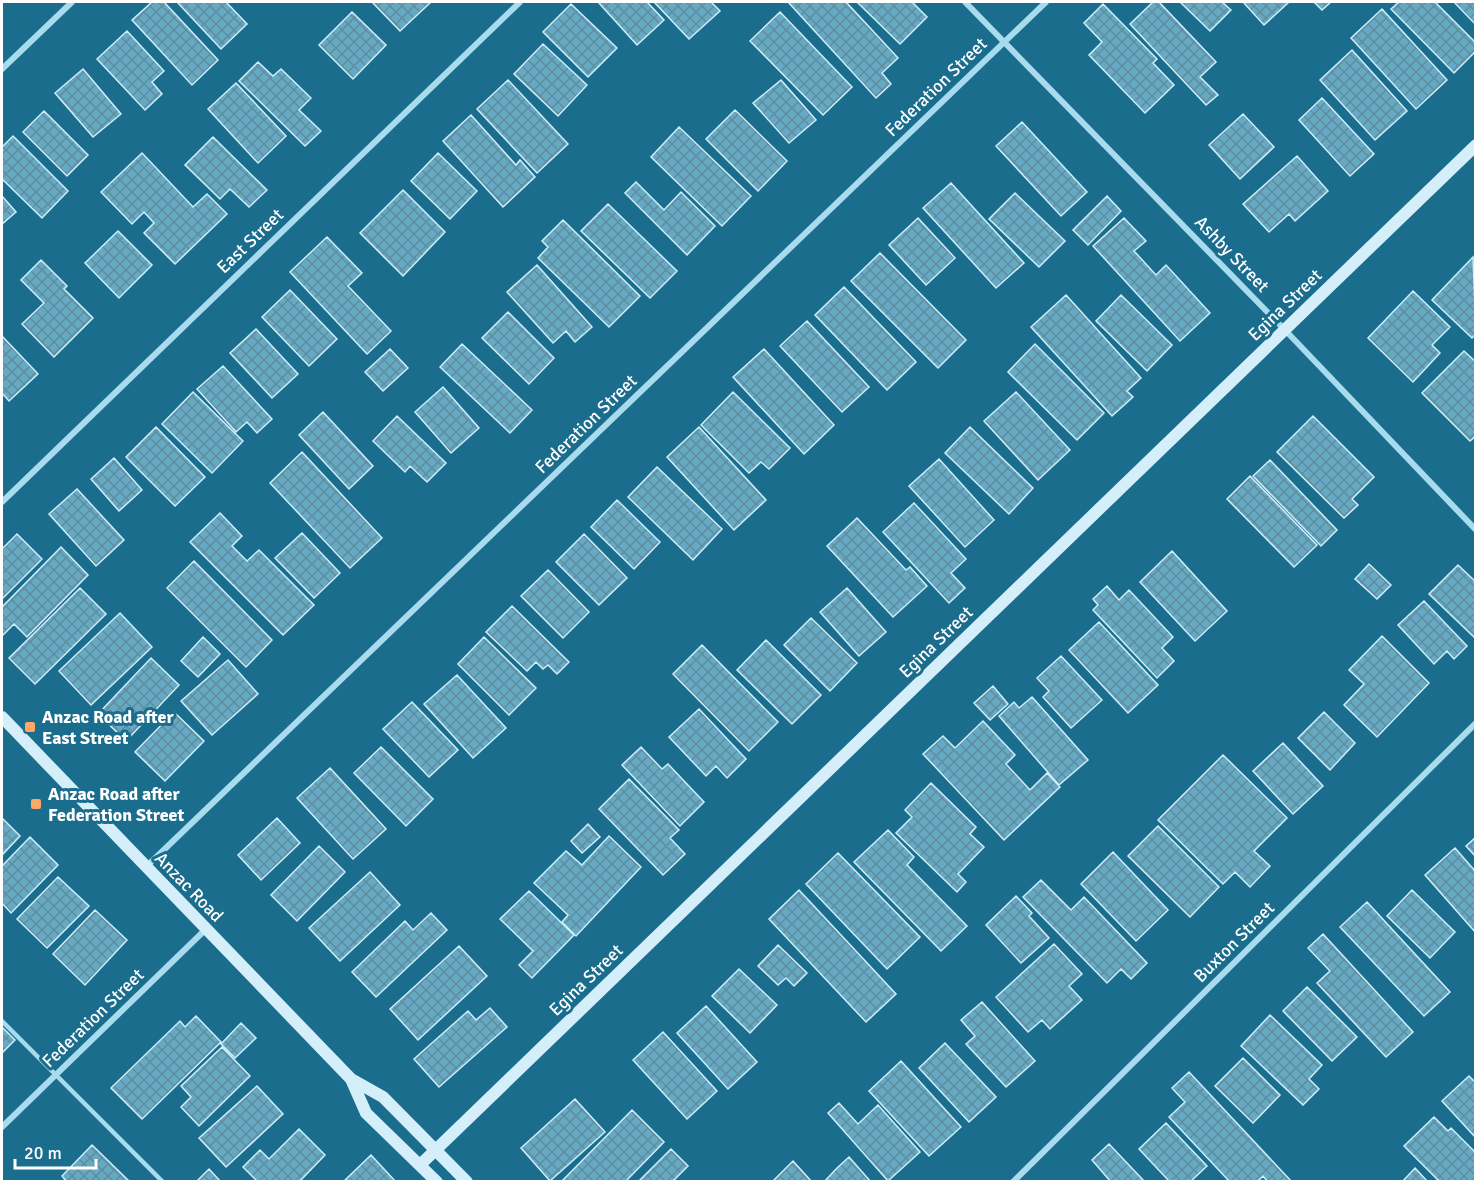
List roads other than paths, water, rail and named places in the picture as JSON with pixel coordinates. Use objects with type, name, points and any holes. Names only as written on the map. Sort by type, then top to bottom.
[{"type":"street","points":[[2,69],[72,2]]},
{"type":"street","name":"East Street","points":[[2,502],[520,2]]},
{"type":"street","name":"Ashby Street","points":[[965,2],[1285,330],[1476,530]]},
{"type":"street","name":"Federation Street","points":[[146,867],[1047,2]]},
{"type":"street","name":"Egina Street","points":[[420,1165],[1476,145]]},
{"type":"street","name":"Anzac Road","points":[[2,717],[351,1079],[383,1097],[466,1182]]},
{"type":"street","name":"Buxton Street","points":[[1013,1182],[1476,723]]},
{"type":"street","name":"Federation Street","points":[[2,1127],[205,930]]},
{"type":"street","name":"Anzac Road","points":[[351,1079],[366,1113],[437,1182]]},
{"type":"lane","points":[[2,1021],[164,1182]]},
{"type":"place","name":"Anzac Road after East Street","points":[[30,727]]},
{"type":"place","name":"Anzac Road after Federation Street","points":[[36,804]]}]
